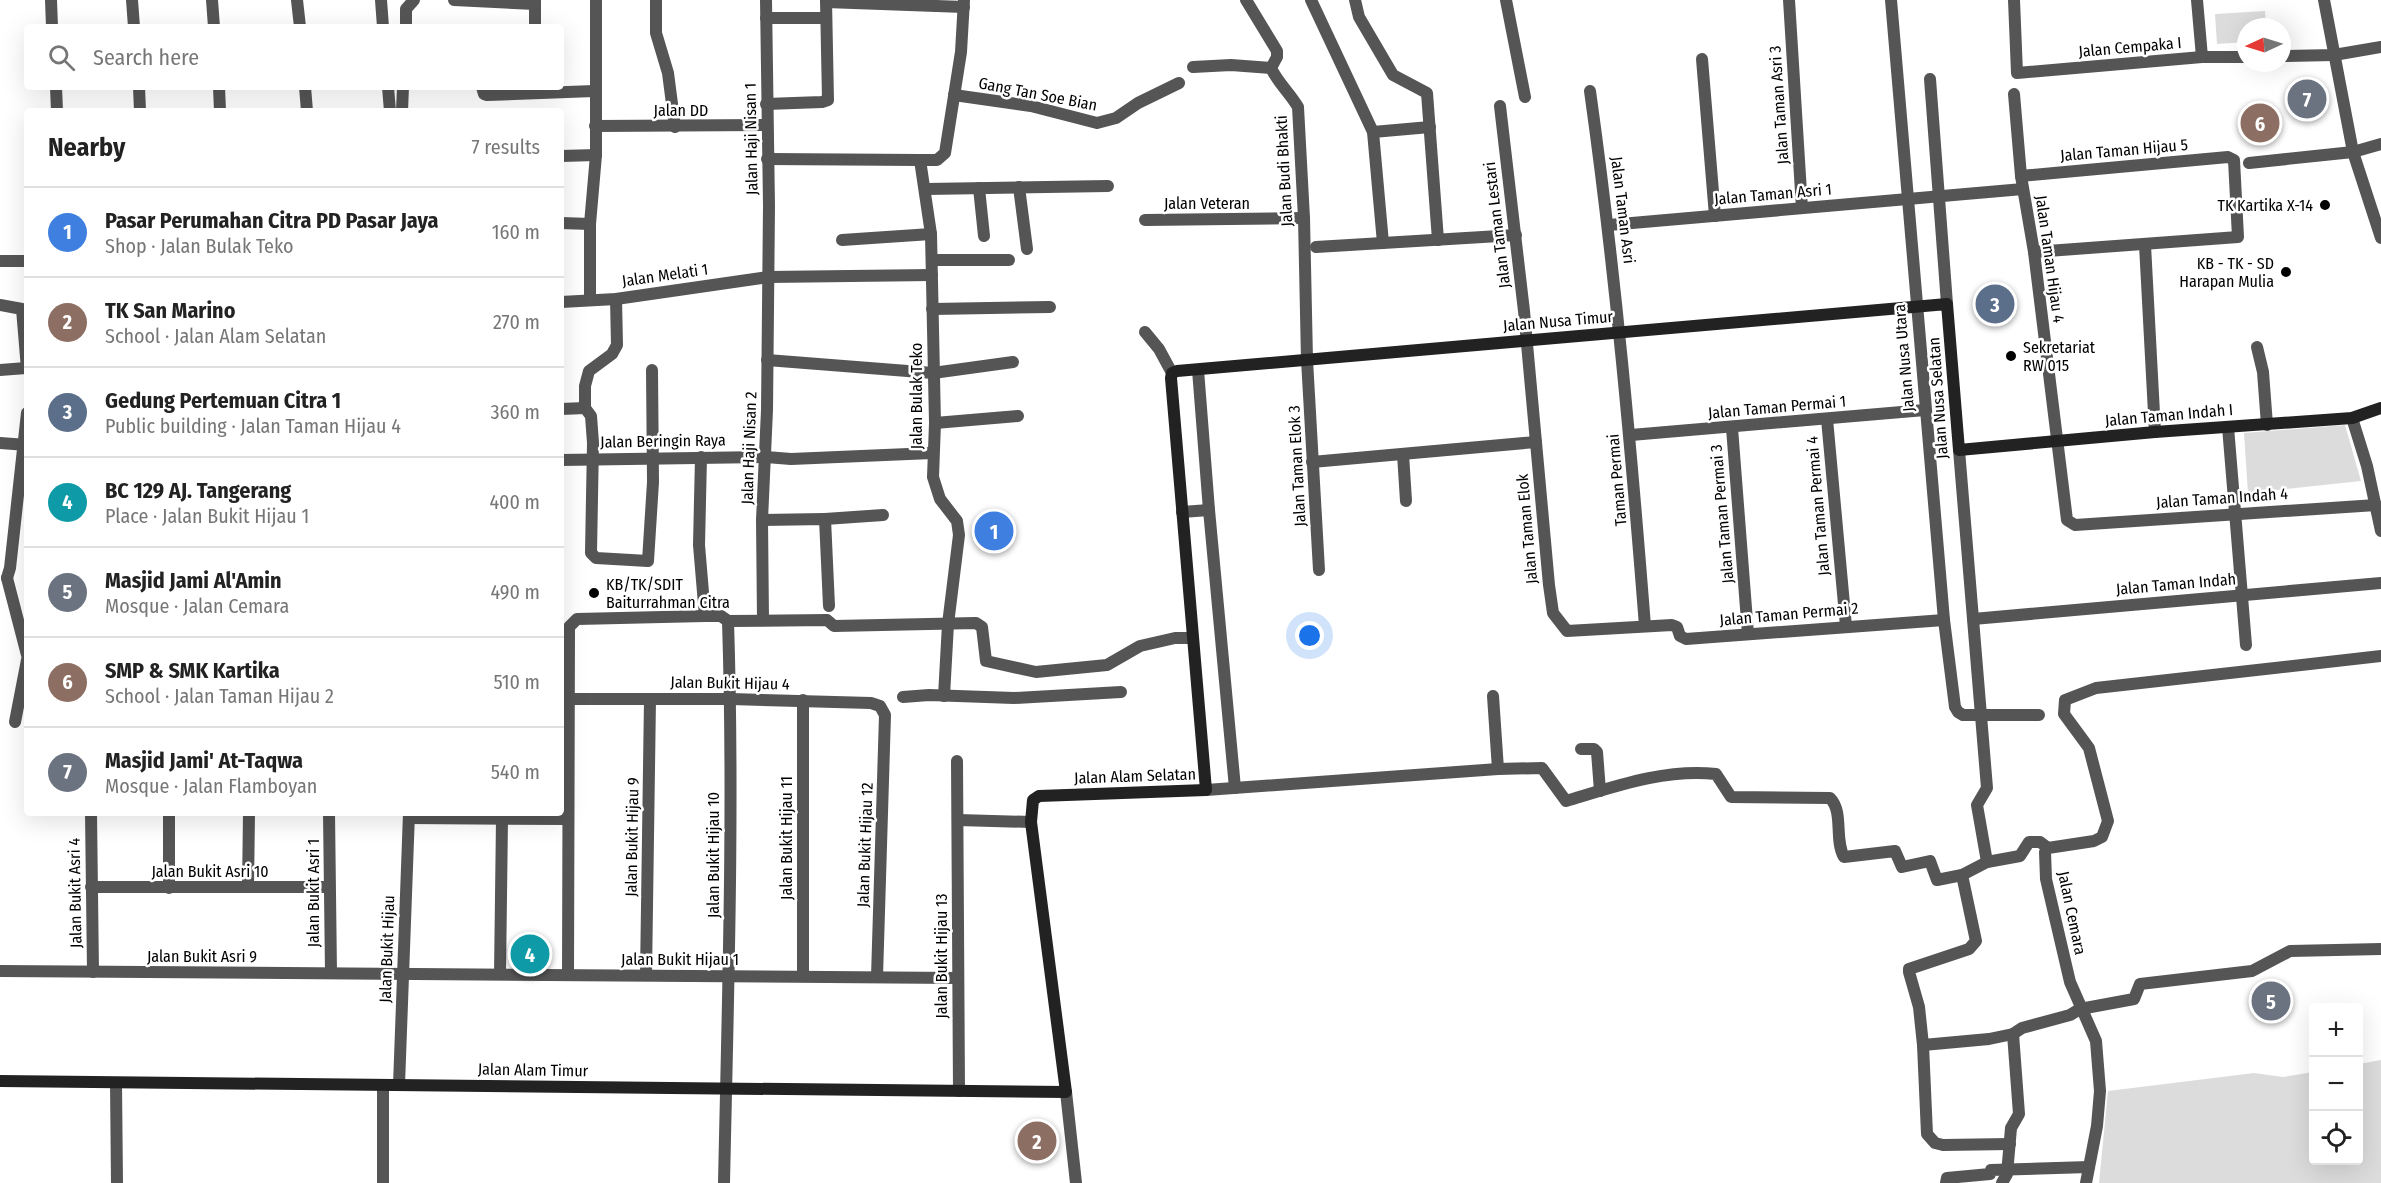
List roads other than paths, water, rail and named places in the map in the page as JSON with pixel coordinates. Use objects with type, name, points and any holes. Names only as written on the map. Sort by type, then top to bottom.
[{"type":"street","points":[[51,0],[52,24]]},
{"type":"street","points":[[132,0],[134,24]]},
{"type":"street","points":[[212,0],[214,24]]},
{"type":"street","points":[[297,0],[300,24]]},
{"type":"street","points":[[381,0],[383,24]]},
{"type":"street","points":[[406,24],[406,9],[414,0]]},
{"type":"street","points":[[454,0],[535,2],[535,24]]},
{"type":"street","points":[[590,300],[590,224],[596,155],[594,91],[596,0]]},
{"type":"street","points":[[656,0],[656,33],[668,73],[675,127]]},
{"type":"street","name":"Jalan Haji Nisan 1","points":[[766,0],[768,277]]},
{"type":"street","points":[[1193,67],[1231,65],[1271,68],[1278,57],[1277,51],[1246,0]]},
{"type":"street","points":[[1311,0],[1373,132],[1383,243]]},
{"type":"street","points":[[1355,0],[1359,17],[1393,75],[1427,93],[1438,240]]},
{"type":"street","points":[[1506,0],[1525,98]]},
{"type":"street","name":"Jalan Taman Asri 3","points":[[1789,0],[1802,208]]},
{"type":"street","name":"Jalan Nusa Utara","points":[[1891,0],[1944,620],[1955,707],[1963,715],[1982,715]]},
{"type":"street","name":"Jalan Cempaka I","points":[[2014,0],[2017,73],[2202,57],[2237,57]]},
{"type":"street","points":[[2197,0],[2202,57]]},
{"type":"street","points":[[2324,0],[2354,152],[2381,238]]},
{"type":"street","points":[[766,104],[825,102],[828,100],[826,1],[964,3],[961,52],[945,153],[937,160],[767,159]]},
{"type":"street","points":[[766,18],[825,18]]},
{"type":"street","points":[[2291,56],[2334,55],[2381,47]]},
{"type":"street","points":[[1702,59],[1715,216]]},
{"type":"street","name":"Jalan Budi Bhakti","points":[[1271,68],[1276,79],[1292,95],[1298,107],[1304,218],[1307,360]]},
{"type":"street","name":"Jalan Nusa Selatan","points":[[1930,79],[1987,788],[1977,806],[1987,862]]},
{"type":"street","name":"Gang Tan Soe Bian","points":[[954,95],[1031,106],[1097,123],[1116,118],[1138,102],[1179,83]]},
{"type":"street","points":[[56,90],[57,108]]},
{"type":"street","points":[[139,90],[140,108]]},
{"type":"street","points":[[219,90],[220,108]]},
{"type":"street","points":[[305,90],[307,108]]},
{"type":"street","points":[[388,90],[390,108]]},
{"type":"street","points":[[402,108],[403,90]]},
{"type":"street","points":[[482,90],[487,95],[538,90],[594,91]]},
{"type":"street","name":"Jalan Taman Asri","points":[[1590,91],[1609,225],[1620,333]]},
{"type":"street","name":"Jalan Taman Hijau 4","points":[[2014,94],[2021,176],[2034,252],[2065,514],[2070,524]]},
{"type":"street","name":"Jalan Taman Lestari","points":[[1500,106],[1516,234],[1526,341]]},
{"type":"street","name":"Jalan DD","points":[[595,126],[766,126]]},
{"type":"street","points":[[1373,132],[1430,126]]},
{"type":"street","points":[[2249,163],[2354,152],[2381,144]]},
{"type":"street","points":[[564,156],[596,155]]},
{"type":"street","name":"Jalan Taman Hijau 5","points":[[2021,176],[2231,157],[2234,160],[2238,237],[2145,245]]},
{"type":"street","name":"Jalan Bulak Teko","points":[[920,160],[931,234],[935,423],[932,453],[933,477],[940,499],[957,522],[959,535],[948,624],[944,696]]},
{"type":"street","points":[[926,189],[1108,186]]},
{"type":"street","points":[[1019,187],[1027,249]]},
{"type":"street","points":[[979,188],[984,236]]},
{"type":"street","name":"Jalan Taman Asri 1","points":[[1609,225],[2023,189]]},
{"type":"street","name":"Jalan Veteran","points":[[1145,220],[1304,218]]},
{"type":"street","points":[[564,223],[590,224]]},
{"type":"street","points":[[842,240],[931,234]]},
{"type":"street","points":[[1316,247],[1516,234]]},
{"type":"street","points":[[2034,252],[2145,245],[2155,432]]},
{"type":"street","points":[[932,260],[1009,260]]},
{"type":"street","points":[[0,261],[24,261]]},
{"type":"street","name":"Jalan Melati 1","points":[[652,459],[648,561],[596,558],[591,553],[593,459],[591,416],[585,408],[585,386],[589,371],[612,354],[617,345],[616,298],[768,277],[932,275]]},
{"type":"street","name":"Jalan Haji Nisan 2","points":[[763,620],[762,520],[766,457],[768,277]]},
{"type":"street","points":[[564,302],[616,298]]},
{"type":"street","name":"Jalan Nusa Timur","points":[[1172,373],[1947,304]]},
{"type":"street","points":[[0,305],[22,309],[24,333]]},
{"type":"street","points":[[932,309],[1050,307]]},
{"type":"street","points":[[1146,332],[1159,349],[1172,373]]},
{"type":"street","name":"Taman Permai","points":[[1620,333],[1646,626]]},
{"type":"street","name":"Jalan Taman Elok","points":[[1526,341],[1553,613],[1567,631],[1646,626]]},
{"type":"street","points":[[2256,347],[2263,372],[2267,425]]},
{"type":"street","points":[[767,360],[933,373],[1013,362]]},
{"type":"street","name":"Jalan Taman Elok 3","points":[[1307,360],[1319,570]]},
{"type":"street","points":[[0,370],[24,369]]},
{"type":"street","points":[[652,370],[652,459]]},
{"type":"street","points":[[1198,370],[1234,788]]},
{"type":"street","name":"Jalan Alam Selatan","points":[[1076,1183],[1032,822],[1032,800],[1039,796],[1206,790],[1172,373]]},
{"type":"street","points":[[564,408],[585,408]]},
{"type":"street","name":"Jalan Taman Indah I","points":[[1959,450],[2155,432],[2352,418],[2381,408]]},
{"type":"street","name":"Jalan Taman Permai 1","points":[[1630,435],[1925,410]]},
{"type":"street","points":[[935,423],[1018,416]]},
{"type":"street","points":[[2352,418],[2381,531]]},
{"type":"street","name":"Jalan Taman Permai 4","points":[[1827,419],[1846,626]]},
{"type":"street","points":[[2228,427],[2246,645]]},
{"type":"street","name":"Jalan Taman Permai 3","points":[[1732,428],[1748,634]]},
{"type":"street","points":[[1312,462],[1536,442]]},
{"type":"street","points":[[0,443],[24,445]]},
{"type":"street","points":[[22,621],[3,577],[10,568],[24,453]]},
{"type":"street","name":"Jalan Beringin Raya","points":[[564,460],[701,457],[791,459],[932,453]]},
{"type":"street","points":[[1403,454],[1406,501]]},
{"type":"street","points":[[701,457],[699,545],[705,616]]},
{"type":"street","name":"Jalan Taman Indah 4","points":[[2070,524],[2376,505]]},
{"type":"street","points":[[1182,513],[1209,510]]},
{"type":"street","points":[[762,520],[883,515]]},
{"type":"street","points":[[825,519],[829,606]]},
{"type":"street","name":"Jalan Taman Indah","points":[[1973,619],[2381,583]]},
{"type":"street","points":[[568,974],[564,740],[569,699],[565,662],[569,627],[577,619],[721,616],[728,621],[827,620],[834,626],[976,623],[982,627],[986,661],[1036,672],[1107,665],[1140,646],[1175,638],[1192,638]]},
{"type":"street","name":"Jalan Taman Permai 2","points":[[1646,626],[1672,625],[1677,627],[1680,636],[1686,639],[1944,620]]},
{"type":"street","name":"Jalan Bukit Hijau 10","points":[[724,1183],[729,976],[731,699],[728,621]]},
{"type":"street","name":"Jalan Cemara","points":[[2086,1183],[2097,1126],[2100,1091],[2096,1041],[2080,1010],[2070,982],[2046,879],[2045,852],[2048,848],[2094,842],[2102,837],[2109,821],[2089,748],[2064,714],[2065,700],[2096,688],[2381,656]]},
{"type":"street","points":[[15,722],[24,676]]},
{"type":"street","points":[[903,697],[1014,698],[1121,692]]},
{"type":"street","points":[[1493,696],[1498,769]]},
{"type":"street","name":"Jalan Bukit Hijau 4","points":[[569,699],[731,699],[871,703],[880,706],[885,715]]},
{"type":"street","name":"Jalan Bukit Hijau 9","points":[[646,975],[650,699]]},
{"type":"street","name":"Jalan Bukit Hijau 11","points":[[802,976],[803,700]]},
{"type":"street","name":"Jalan Bukit Hijau 12","points":[[877,977],[885,715]]},
{"type":"street","points":[[1982,715],[2038,715]]},
{"type":"street","points":[[1581,749],[1594,749],[1597,752],[1600,791]]},
{"type":"street","name":"Jalan Bukit Hijau 13","points":[[957,761],[959,1091]]},
{"type":"street","points":[[1206,790],[1498,769],[1542,768],[1566,801],[1660,776],[1699,772],[1716,774],[1731,797],[1830,798],[1835,804],[1840,848],[1844,857],[1895,851],[1902,867],[1930,861],[1937,880],[1962,876],[1987,862],[2020,856],[2030,843],[2040,842],[2048,848]]},
{"type":"street","name":"Jalan Bukit Asri 4","points":[[90,816],[93,972]]},
{"type":"street","points":[[169,816],[169,888]]},
{"type":"street","points":[[248,887],[249,816]]},
{"type":"street","name":"Jalan Bukit Asri 1","points":[[329,816],[331,973]]},
{"type":"street","name":"Jalan Bukit Hijau","points":[[399,1085],[409,816]]},
{"type":"street","points":[[432,816],[567,819]]},
{"type":"street","points":[[500,974],[502,819]]},
{"type":"street","points":[[958,820],[1032,822]]},
{"type":"street","points":[[1962,876],[1976,941],[1974,946],[1909,969],[1919,1007],[1923,1044],[1926,1128],[1935,1143],[1951,1146],[2010,1144]]},
{"type":"street","name":"Jalan Bukit Asri 10","points":[[91,887],[329,887]]},
{"type":"street","points":[[1923,1044],[1989,1040],[2013,1034],[2022,1028],[2070,1015],[2080,1010],[2134,999],[2140,984],[2253,971],[2290,951],[2381,949]]},
{"type":"street","name":"Jalan Bukit Asri 9","points":[[0,971],[403,974]]},
{"type":"street","name":"Jalan Bukit Hijau 1","points":[[403,974],[957,978]]},
{"type":"street","points":[[2002,1183],[2007,1169],[2011,1128],[2019,1114],[2013,1034]]},
{"type":"street","name":"Jalan Alam Timur","points":[[0,1082],[1066,1092]]},
{"type":"street","points":[[116,1083],[117,1183]]},
{"type":"street","points":[[383,1085],[383,1183]]},
{"type":"street","points":[[1946,1183],[1947,1178],[1990,1174],[1991,1170],[2089,1167]]},
{"type":"place","name":"Masjid Jami' At-Taqwa","points":[[2307,99]]},
{"type":"place","name":"SMP & SMK Kartika","points":[[2260,123]]},
{"type":"place","name":"TK Kartika X-14","points":[[2325,205]]},
{"type":"place","name":"KB - TK - SD Harapan Mulia","points":[[2286,272]]},
{"type":"place","name":"Gedung Pertemuan Citra 1","points":[[1995,304]]},
{"type":"place","name":"Sekretariat RW 015","points":[[2011,356]]},
{"type":"place","name":"Pasar Perumahan Citra PD Pasar Jaya","points":[[994,531]]},
{"type":"place","name":"KB/TK/SDIT Baiturrahman Citra","points":[[594,593]]},
{"type":"place","name":"BC 129 AJ. Tangerang","points":[[530,954]]},
{"type":"place","name":"Masjid Jami Al'Amin","points":[[2271,1001]]},
{"type":"place","name":"TK San Marino","points":[[1037,1141]]}]
